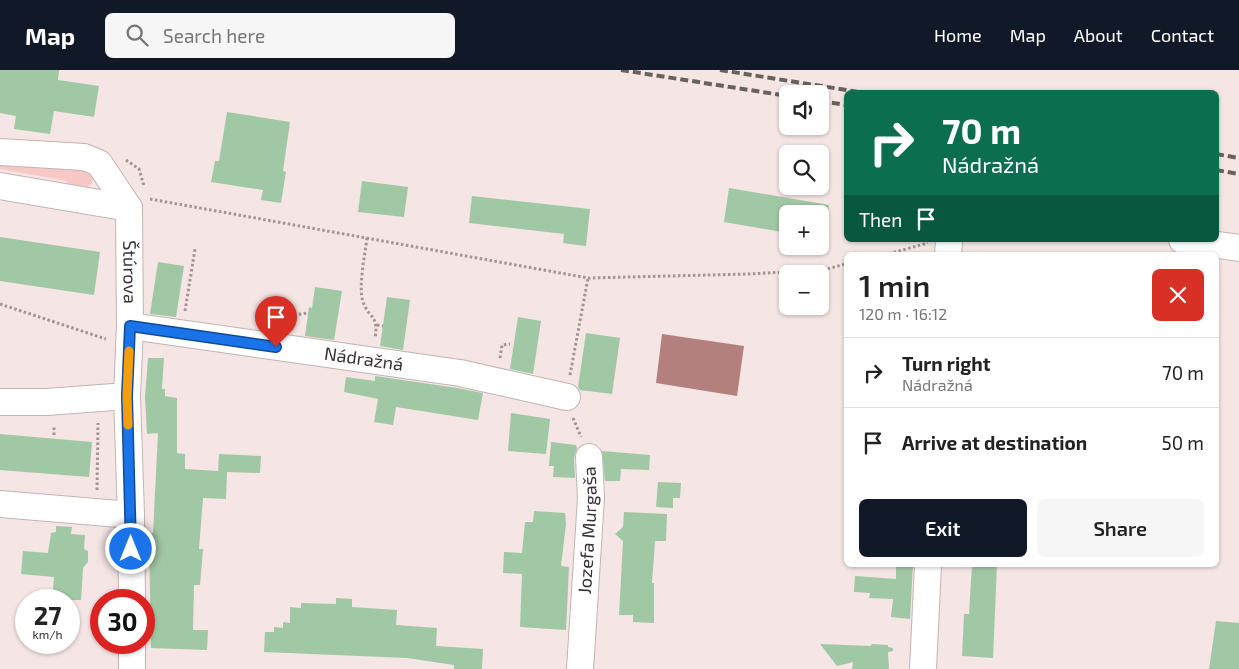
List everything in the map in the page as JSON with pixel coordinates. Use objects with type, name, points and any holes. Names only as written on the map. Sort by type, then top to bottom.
[{"type":"street","points":[[0,152],[84,157],[99,163],[129,208]]},
{"type":"street","points":[[0,186],[129,208]]},
{"type":"street","name":"Štúrova","points":[[129,208],[122,334],[127,396],[132,589]]},
{"type":"street","points":[[1196,242],[1239,248]]},
{"type":"street","name":"Nádražná","points":[[122,334],[182,334],[460,373],[567,397]]},
{"type":"street","points":[[0,402],[48,402],[127,396]]},
{"type":"street","name":"Jozefa Murgaša","points":[[580,669],[591,498],[589,456]]},
{"type":"street","points":[[0,504],[131,515]]},
{"type":"street","points":[[923,669],[928,567]]},
{"type":"street","points":[[132,654],[132,669]]},
{"type":"path","points":[[129,208],[148,199],[588,278],[749,274],[823,270],[844,265]]},
{"type":"path","points":[[367,238],[362,284],[363,302],[377,325],[372,361]]},
{"type":"path","points":[[903,252],[942,246]]},
{"type":"path","points":[[182,334],[185,294],[195,249]]},
{"type":"path","points":[[567,397],[588,278]]},
{"type":"path","points":[[0,304],[122,334]]},
{"type":"path","points":[[377,325],[383,326]]},
{"type":"path","name":"Jozefa Murgaša","points":[[567,397],[574,422],[589,456]]},
{"type":"path","points":[[54,425],[54,436]]},
{"type":"shaded area","points":[[0,160],[86,164],[93,177],[92,183],[85,189],[67,185],[67,181],[0,169]]},
{"type":"shaded area","points":[[662,334],[744,346],[737,396],[656,383]]},
{"type":"building","points":[[0,70],[59,70],[58,80],[99,86],[94,117],[54,111],[50,134],[14,129],[16,116],[0,113]]},
{"type":"building","points":[[227,112],[290,122],[283,171],[286,172],[281,203],[261,200],[263,190],[211,182],[215,161],[219,161]]},
{"type":"building","points":[[362,181],[408,187],[404,217],[358,212]]},
{"type":"building","points":[[729,188],[829,205],[779,205],[779,231],[724,222]]},
{"type":"building","points":[[472,196],[590,209],[586,246],[563,243],[564,234],[469,223]]},
{"type":"building","points":[[0,237],[100,252],[94,295],[0,281]]},
{"type":"building","points":[[158,262],[184,266],[176,317],[150,314]]},
{"type":"building","points":[[315,287],[342,291],[334,340],[305,336],[309,307],[312,308]]},
{"type":"building","points":[[387,297],[410,300],[403,350],[380,346]]},
{"type":"building","points":[[518,317],[541,321],[533,374],[510,369]]},
{"type":"building","points":[[586,333],[620,338],[612,394],[580,390],[578,387]]},
{"type":"building","points":[[148,358],[164,358],[162,389],[165,389],[165,396],[177,398],[177,453],[185,454],[185,469],[218,471],[219,454],[261,456],[260,473],[227,472],[226,499],[203,498],[199,549],[203,549],[200,585],[194,585],[193,630],[208,630],[207,650],[155,648],[155,589],[150,589],[149,533],[153,533],[158,433],[147,434],[145,397]]},
{"type":"building","points":[[375,376],[483,393],[478,420],[396,407],[393,425],[374,422],[378,399],[344,392],[346,377],[375,381]]},
{"type":"building","points":[[511,413],[550,419],[546,454],[508,451]]},
{"type":"building","points":[[0,434],[92,442],[89,477],[0,470]]},
{"type":"building","points":[[551,442],[576,445],[574,458],[575,478],[553,477],[554,466],[549,466]]},
{"type":"building","points":[[602,451],[650,455],[649,470],[621,469],[620,481],[605,481]]},
{"type":"building","points":[[658,482],[681,483],[680,498],[673,498],[673,508],[656,507]]},
{"type":"building","points":[[534,511],[565,513],[566,524],[561,566],[569,567],[566,630],[520,627],[522,574],[503,573],[504,552],[522,553],[525,522],[533,522]]},
{"type":"building","points":[[624,512],[667,514],[666,541],[655,541],[652,583],[654,583],[654,623],[633,622],[633,615],[619,615],[623,541],[615,534],[623,527]]},
{"type":"building","points":[[56,526],[72,527],[71,534],[85,535],[84,549],[88,551],[88,562],[83,568],[81,600],[80,589],[53,589],[54,577],[21,574],[23,551],[48,553],[51,533],[56,532]]},
{"type":"building","points":[[896,567],[913,567],[910,619],[891,617],[893,599],[869,598],[870,593],[854,592],[855,576],[896,579]]},
{"type":"building","points":[[972,567],[997,567],[993,658],[962,656],[964,614],[969,614]]},
{"type":"building","points":[[336,598],[352,599],[352,607],[397,610],[396,625],[437,628],[436,646],[483,649],[482,669],[454,669],[454,665],[407,658],[264,652],[265,632],[274,632],[274,627],[283,628],[283,622],[290,623],[290,607],[301,608],[301,603],[336,604]]},
{"type":"building","points":[[1216,621],[1239,623],[1239,669],[1209,669]]},
{"type":"building","points":[[820,644],[888,645],[888,647],[893,648],[893,651],[888,652],[889,669],[852,669],[853,662],[837,666]]},
{"type":"railway","points":[[621,70],[779,95]]},
{"type":"railway","points":[[720,70],[846,90]]},
{"type":"railway","points":[[829,102],[844,105]]},
{"type":"railway","points":[[1219,155],[1239,158]]},
{"type":"railway","points":[[1219,171],[1239,174]]},
{"type":"slow traffic","points":[[128,425],[129,351]]},
{"type":"route","points":[[131,549],[127,396],[130,326],[276,347]]}]
